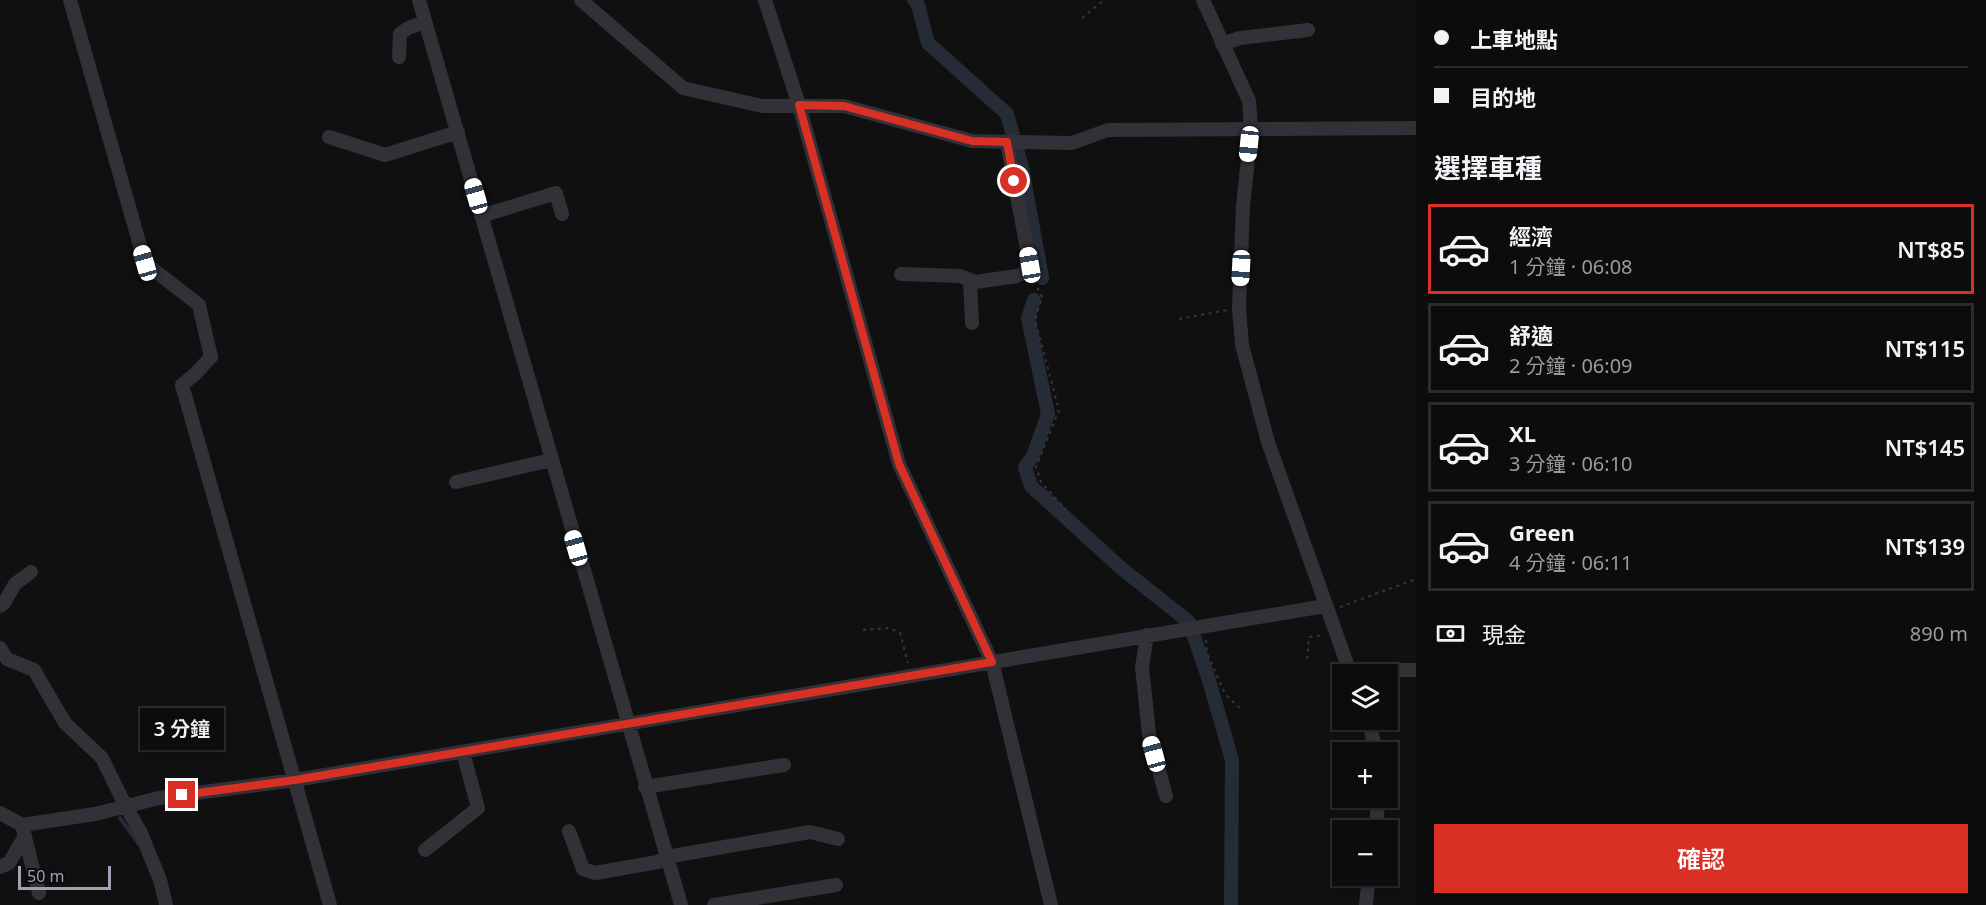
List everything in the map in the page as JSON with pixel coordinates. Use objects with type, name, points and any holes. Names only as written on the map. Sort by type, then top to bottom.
[{"type":"street","points":[[70,0],[145,263],[199,305],[211,357],[182,384],[330,905]]},
{"type":"street","points":[[419,0],[681,905]]},
{"type":"street","points":[[581,0],[682,88],[762,106],[844,106],[972,141],[1072,142],[1108,130],[1416,128]]},
{"type":"street","points":[[765,0],[799,105],[899,464],[992,662],[1051,905]]},
{"type":"street","points":[[1203,0],[1249,101],[1251,130],[1243,206],[1239,308],[1242,345],[1268,442],[1347,664]]},
{"type":"street","points":[[399,57],[399,34],[425,22]]},
{"type":"street","points":[[1222,44],[1239,38],[1308,30]]},
{"type":"street","points":[[329,137],[385,155],[458,132]]},
{"type":"street","points":[[901,274],[960,276],[975,282],[1017,276],[1028,271],[1030,265],[1007,142]]},
{"type":"street","points":[[481,216],[556,193],[562,214]]},
{"type":"street","points":[[970,280],[972,323]]},
{"type":"street","points":[[456,482],[551,460]]},
{"type":"street","points":[[0,606],[15,584],[32,572]]},
{"type":"street","points":[[24,830],[159,798],[295,780],[1204,625],[1326,609]]},
{"type":"street","points":[[1147,635],[1142,667],[1149,734],[1166,796]]},
{"type":"street","points":[[0,648],[7,659],[34,670],[65,723],[102,758],[140,831],[160,880],[166,905]]},
{"type":"street","points":[[1398,671],[1416,670]]},
{"type":"street","points":[[424,850],[478,808],[463,752]]},
{"type":"street","points":[[645,787],[784,765]]},
{"type":"street","points":[[0,813],[24,830],[39,892]]},
{"type":"street","points":[[0,867],[9,863],[24,830]]},
{"type":"street","points":[[568,831],[583,868],[595,873],[658,862],[666,857],[810,832],[838,839]]},
{"type":"street","points":[[714,905],[836,885]]},
{"type":"street","points":[[1366,905],[1368,886]]},
{"type":"path","points":[[1082,18],[1104,0]]},
{"type":"path","points":[[1028,271],[1042,297],[1035,320],[1059,410],[1036,467],[1041,482],[1067,511]]},
{"type":"path","points":[[1179,319],[1239,308]]},
{"type":"path","points":[[1326,609],[1416,579]]},
{"type":"path","points":[[1204,625],[1208,653],[1225,694],[1242,710]]},
{"type":"path","points":[[863,630],[890,628],[900,633],[911,676]]},
{"type":"path","points":[[1307,659],[1309,637],[1335,634]]},
{"type":"waterway","points":[[914,0],[918,5],[928,43],[1007,114],[1022,167],[1042,278]]},
{"type":"waterway","points":[[1034,300],[1028,318],[1048,414],[1033,456],[1025,467],[1031,486],[1121,568],[1189,622],[1232,760],[1231,905]]},
{"type":"waterway","points":[[120,818],[139,844]]},
{"type":"route","points":[[182,795],[295,780],[992,662],[899,464],[799,105],[844,106],[972,141],[1007,142],[1014,181]]}]
